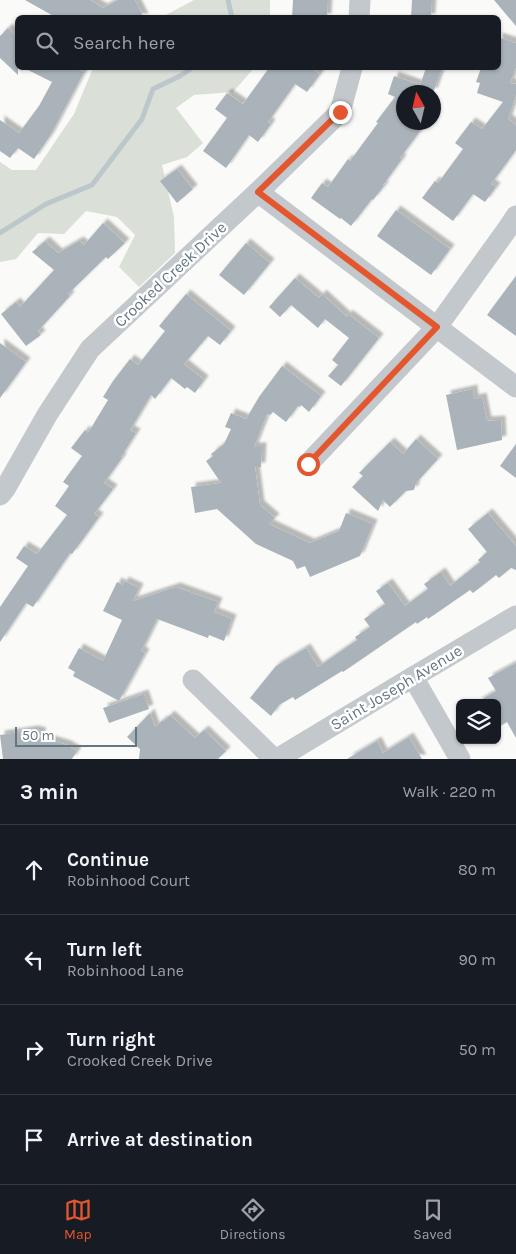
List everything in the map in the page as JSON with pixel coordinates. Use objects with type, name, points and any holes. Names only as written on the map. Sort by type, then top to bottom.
[{"type":"street","points":[[359,15],[360,0]]},
{"type":"street","name":"Crooked Creek Drive","points":[[0,495],[47,415],[90,349],[258,192],[340,112],[351,70]]},
{"type":"street","points":[[258,192],[516,387]]},
{"type":"street","points":[[308,464],[437,327],[516,216]]},
{"type":"street","name":"Saint Joseph Avenue","points":[[275,759],[516,616]]},
{"type":"street","points":[[413,676],[460,759]]},
{"type":"street","points":[[193,680],[275,759]]},
{"type":"shaded area","points":[[194,0],[270,0],[270,15],[166,15]]},
{"type":"shaded area","points":[[92,70],[252,70],[233,92],[194,95],[176,108],[203,143],[187,157],[162,165],[174,217],[175,253],[139,287],[119,267],[135,235],[117,217],[86,211],[64,234],[38,233],[16,259],[0,262],[0,162],[12,170],[36,170],[74,114]]},
{"type":"building","points":[[25,0],[90,0],[103,8],[118,0],[135,0],[142,15],[52,15]]},
{"type":"building","points":[[293,0],[328,0],[327,15],[292,15]]},
{"type":"building","points":[[412,0],[432,0],[431,15],[411,15]]},
{"type":"building","points":[[494,0],[516,0],[516,26]]},
{"type":"building","points":[[8,28],[15,35],[15,70],[18,70],[18,75],[0,58],[0,36]]},
{"type":"building","points":[[501,38],[516,43],[516,67],[510,83],[516,84],[516,95],[508,119],[516,125],[516,150],[491,184],[496,187],[485,202],[473,194],[453,221],[422,198],[435,181],[438,183],[463,149],[455,143],[471,122],[482,129],[503,102],[477,93],[480,83],[476,82],[480,70],[501,70]]},
{"type":"building","points":[[28,70],[79,70],[84,72],[50,136],[34,159],[18,148],[10,158],[0,151],[0,120],[19,133],[39,106],[52,82]]},
{"type":"building","points":[[268,70],[313,70],[320,74],[307,92],[295,84],[268,122],[271,124],[258,142],[249,135],[226,168],[203,151],[227,118],[215,109],[227,93],[243,104]]},
{"type":"building","points":[[425,70],[441,70],[436,85],[420,85]]},
{"type":"building","points":[[394,76],[420,85],[396,85],[396,130],[420,131],[400,158],[402,159],[384,186],[351,226],[311,198],[322,183],[328,187],[378,123],[376,122],[395,97],[388,94]]},
{"type":"building","points":[[177,169],[193,189],[177,203],[160,181]]},
{"type":"building","points":[[396,210],[450,249],[431,275],[377,236]]},
{"type":"building","points":[[103,223],[125,243],[108,259],[106,257],[68,294],[70,296],[38,331],[41,335],[26,346],[1,314],[16,302],[20,307],[54,270],[32,252],[45,241],[58,253],[79,241],[84,245]]},
{"type":"building","points":[[246,243],[270,263],[244,295],[219,275]]},
{"type":"building","points":[[516,276],[516,336],[487,315]]},
{"type":"building","points":[[295,278],[319,298],[322,294],[347,317],[348,314],[379,338],[341,386],[328,376],[338,365],[332,360],[349,338],[325,319],[318,328],[291,305],[280,317],[269,307]]},
{"type":"building","points":[[186,294],[231,331],[220,345],[208,336],[184,364],[204,380],[195,393],[187,387],[185,389],[171,378],[155,399],[151,395],[130,430],[136,433],[122,458],[104,483],[113,489],[94,514],[99,517],[72,554],[70,553],[33,607],[26,603],[0,642],[0,607],[28,566],[16,558],[24,546],[37,554],[67,515],[55,506],[69,486],[63,482],[82,456],[71,448],[85,430],[88,433],[108,400],[103,397],[113,381],[130,359],[138,365],[165,331],[159,326]]},
{"type":"building","points":[[0,343],[26,362],[0,398]]},
{"type":"building","points":[[282,366],[321,396],[309,412],[301,405],[300,407],[298,406],[286,422],[273,412],[270,415],[267,414],[254,447],[262,447],[261,467],[255,467],[260,505],[275,518],[269,524],[310,543],[339,531],[346,513],[373,524],[360,556],[310,577],[305,566],[297,569],[293,561],[256,544],[217,509],[195,513],[191,487],[221,483],[206,461],[213,456],[211,454],[224,444],[231,429],[225,427],[231,413],[246,419],[259,397]]},
{"type":"building","points":[[473,389],[474,399],[482,397],[487,421],[501,420],[502,440],[457,450],[446,395]]},
{"type":"building","points":[[416,439],[438,459],[416,483],[414,490],[406,491],[390,507],[383,500],[378,511],[352,487],[363,476],[359,473],[390,442],[403,454]]},
{"type":"building","points":[[516,444],[516,478],[500,466]]},
{"type":"building","points":[[488,513],[516,546],[516,570],[511,568],[499,578],[496,575],[473,593],[470,590],[428,619],[427,617],[417,624],[416,622],[343,672],[295,700],[293,697],[279,705],[271,716],[250,698],[276,666],[306,648],[318,667],[357,640],[355,637],[370,627],[364,619],[385,604],[376,591],[388,583],[405,606],[428,589],[424,584],[441,572],[450,586],[480,562],[478,560],[487,552],[468,529]]},
{"type":"building","points":[[124,581],[139,588],[133,601],[176,587],[218,602],[214,612],[232,619],[224,641],[209,635],[208,638],[157,619],[141,651],[145,653],[119,701],[73,676],[75,672],[68,668],[79,648],[103,661],[122,620],[103,611],[117,582],[123,585]]},
{"type":"building","points":[[516,663],[516,738],[507,722],[501,726],[501,699],[483,699],[496,691],[488,678]]},
{"type":"building","points":[[144,694],[149,709],[109,723],[103,708]]},
{"type":"building","points":[[150,713],[155,727],[170,715],[195,738],[204,730],[226,751],[218,759],[139,759],[140,749],[127,737]]},
{"type":"building","points":[[34,730],[42,732],[40,737],[67,745],[77,751],[72,759],[3,759],[0,735]]},
{"type":"building","points":[[409,737],[422,759],[347,759],[377,741],[383,753]]},
{"type":"waterway","points":[[228,0],[231,15]]},
{"type":"waterway","points":[[0,233],[46,204],[92,185],[142,119],[153,89],[189,70]]},
{"type":"route","points":[[308,464],[437,327],[258,192],[340,112]]}]
